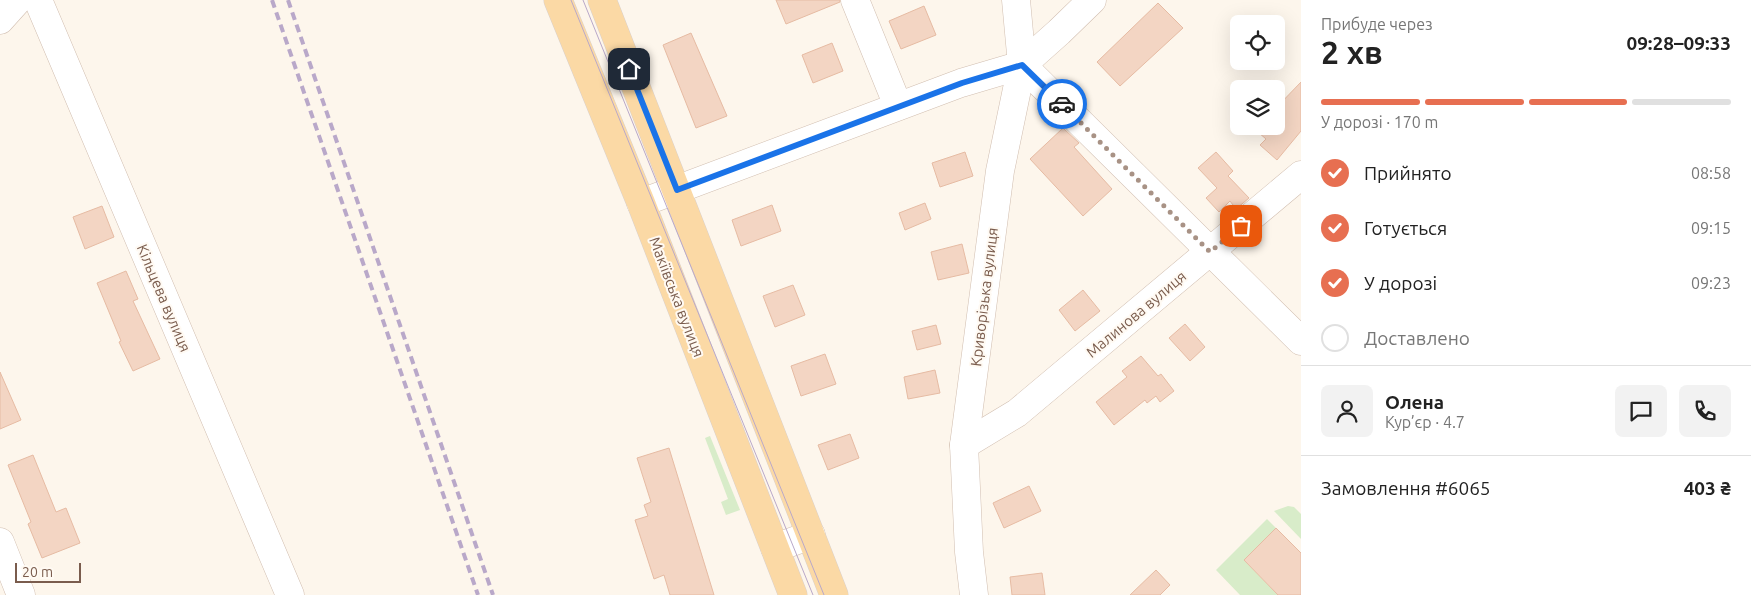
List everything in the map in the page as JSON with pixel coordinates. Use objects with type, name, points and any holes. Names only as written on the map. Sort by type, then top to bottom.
[{"type":"main road","name":"Макіївська вулиця","points":[[558,0],[641,203],[793,595]]},
{"type":"main road","points":[[602,0],[834,595]]},
{"type":"street","points":[[0,20],[18,0]]},
{"type":"street","name":"Кільцева вулиця","points":[[38,0],[290,595]]},
{"type":"street","points":[[855,0],[898,106]]},
{"type":"street","name":"Криворізька вулиця","points":[[974,595],[968,552],[964,444],[1000,170],[1022,65],[1016,0]]},
{"type":"street","points":[[641,203],[898,106],[962,83],[1022,65],[1092,0]]},
{"type":"street","points":[[1022,65],[1301,341]]},
{"type":"street","name":"Малинова вулиця","points":[[964,444],[1017,413],[1301,175]]},
{"type":"street","points":[[775,548],[811,535]]},
{"type":"street","points":[[0,542],[21,595]]},
{"type":"green space","points":[[710,436],[740,510],[726,515],[721,502],[728,499],[705,438]]},
{"type":"green space","points":[[1288,506],[1294,507],[1301,514],[1301,539],[1274,511]]},
{"type":"green space","points":[[1267,519],[1276,528],[1244,560],[1278,595],[1240,595],[1216,570]]},
{"type":"building","points":[[776,0],[840,0],[840,2],[786,24]]},
{"type":"building","points":[[1158,3],[1183,28],[1120,86],[1097,62]]},
{"type":"building","points":[[924,6],[936,35],[901,49],[889,21]]},
{"type":"building","points":[[691,33],[727,116],[696,128],[663,45]]},
{"type":"building","points":[[832,43],[843,71],[813,83],[802,55]]},
{"type":"building","points":[[1301,82],[1301,131],[1277,160],[1260,145],[1266,139],[1261,135],[1285,135],[1285,99]]},
{"type":"building","points":[[1063,128],[1079,143],[1074,147],[1112,189],[1083,216],[1030,159]]},
{"type":"building","points":[[965,152],[973,176],[940,187],[932,163]]},
{"type":"building","points":[[1216,152],[1233,171],[1228,176],[1249,198],[1236,209],[1230,201],[1219,212],[1206,198],[1217,188],[1198,168]]},
{"type":"building","points":[[925,203],[931,219],[905,230],[899,213]]},
{"type":"building","points":[[772,205],[781,231],[741,246],[732,220]]},
{"type":"building","points":[[102,206],[114,237],[85,249],[73,217]]},
{"type":"building","points":[[962,244],[969,273],[938,280],[931,252]]},
{"type":"building","points":[[126,271],[138,299],[133,301],[160,359],[133,371],[119,342],[121,341],[97,283]]},
{"type":"building","points":[[793,285],[805,315],[775,327],[763,296]]},
{"type":"building","points":[[1083,290],[1100,311],[1075,331],[1059,310]]},
{"type":"building","points":[[1185,324],[1205,347],[1190,361],[1169,338]]},
{"type":"building","points":[[936,325],[941,344],[917,350],[912,331]]},
{"type":"building","points":[[825,354],[836,384],[801,396],[791,366]]},
{"type":"building","points":[[1141,356],[1158,376],[1161,374],[1174,391],[1160,402],[1156,396],[1147,403],[1145,400],[1114,425],[1096,402],[1127,377],[1122,371]]},
{"type":"building","points":[[935,370],[940,393],[908,399],[904,377]]},
{"type":"building","points":[[0,372],[21,420],[0,429]]},
{"type":"building","points":[[850,434],[859,458],[828,470],[818,445]]},
{"type":"building","points":[[669,448],[714,595],[670,595],[664,575],[654,579],[635,520],[648,516],[644,505],[651,502],[637,458]]},
{"type":"building","points":[[33,455],[56,512],[66,508],[80,543],[42,558],[28,524],[31,522],[8,465]]},
{"type":"building","points":[[1029,486],[1041,511],[1004,528],[993,503]]},
{"type":"building","points":[[1276,528],[1301,553],[1301,595],[1278,595],[1244,560]]},
{"type":"building","points":[[1156,570],[1170,585],[1160,595],[1130,595]]},
{"type":"building","points":[[1042,573],[1045,595],[1012,595],[1010,577]]},
{"type":"tram line","points":[[571,0],[813,595]]},
{"type":"tram line","points":[[583,0],[824,595]]},
{"type":"railway","points":[[272,0],[478,595]]},
{"type":"railway","points":[[288,0],[493,595]]},
{"type":"way so far","points":[[1062,104],[1210,252],[1241,226]]},
{"type":"route","points":[[629,69],[677,190],[962,83],[1022,65],[1062,104]]}]
